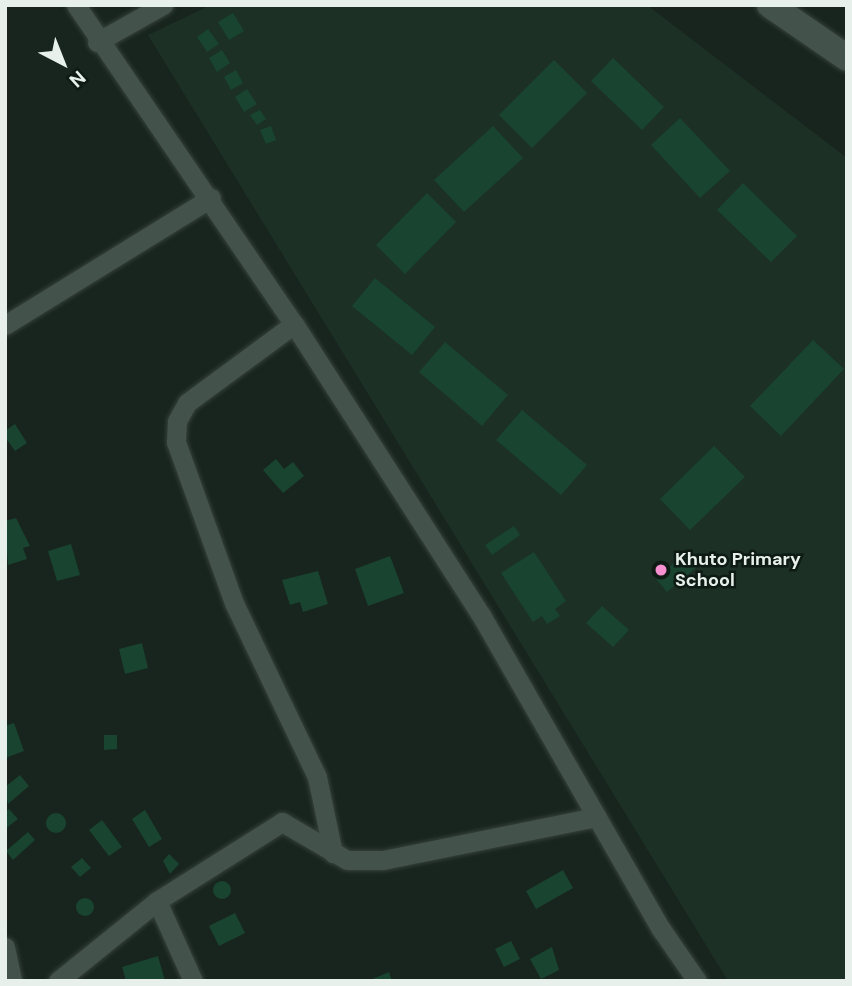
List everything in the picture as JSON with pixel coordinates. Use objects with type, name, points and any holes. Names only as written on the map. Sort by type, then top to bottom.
[{"type":"street","points":[[76,5],[97,42],[211,198],[481,615],[661,929],[697,981]]},
{"type":"street","points":[[97,42],[163,5]]},
{"type":"street","points":[[770,5],[847,58]]},
{"type":"street","points":[[5,325],[211,198]]},
{"type":"street","points":[[294,324],[187,403],[177,421],[176,442],[234,603],[317,777],[333,853]]},
{"type":"street","points":[[58,981],[157,901],[282,822],[347,860],[383,860],[597,817]]},
{"type":"street","points":[[157,901],[193,981]]},
{"type":"street","points":[[5,947],[12,981]]},
{"type":"shaded area","name":"Khuto Primary School","points":[[211,5],[647,5],[847,158],[847,981],[728,981],[148,35]]},
{"type":"building","points":[[233,13],[244,31],[229,40],[218,22]]},
{"type":"building","points":[[208,29],[219,44],[207,52],[197,37]]},
{"type":"building","points":[[222,50],[230,63],[217,72],[209,58]]},
{"type":"building","points":[[613,58],[664,107],[642,130],[591,81]]},
{"type":"building","points":[[554,60],[587,93],[532,148],[499,115]]},
{"type":"building","points":[[236,70],[243,83],[231,90],[224,77]]},
{"type":"building","points":[[247,89],[257,104],[244,112],[235,97]]},
{"type":"building","points":[[260,110],[266,119],[257,125],[250,115]]},
{"type":"building","points":[[680,118],[730,171],[700,198],[651,145]]},
{"type":"building","points":[[271,126],[276,140],[266,144],[260,130]]},
{"type":"building","points":[[493,126],[523,158],[464,212],[434,180]]},
{"type":"building","points":[[743,183],[797,236],[771,262],[717,210]]},
{"type":"building","points":[[427,193],[456,222],[405,274],[376,245]]},
{"type":"building","points":[[375,278],[435,327],[412,355],[352,306]]},
{"type":"building","points":[[813,340],[844,369],[781,436],[750,406]]},
{"type":"building","points":[[445,342],[508,395],[482,426],[419,372]]},
{"type":"building","points":[[522,410],[587,465],[561,495],[496,440]]},
{"type":"building","points":[[15,424],[27,443],[15,451],[5,437],[5,431]]},
{"type":"building","points":[[714,446],[745,477],[690,530],[660,499]]},
{"type":"building","points":[[276,459],[284,469],[293,462],[304,476],[283,493],[263,470]]},
{"type":"building","points":[[16,518],[30,546],[23,548],[27,559],[8,565],[5,521]]},
{"type":"building","points":[[514,526],[520,535],[492,555],[485,545]]},
{"type":"building","points":[[71,544],[80,575],[57,581],[48,551]]},
{"type":"building","points":[[534,552],[566,601],[555,609],[560,616],[547,624],[542,616],[533,622],[501,573]]},
{"type":"building","points":[[685,553],[697,567],[667,592],[656,579]]},
{"type":"building","points":[[390,556],[404,593],[368,606],[355,569]]},
{"type":"building","points":[[318,571],[328,604],[303,612],[300,602],[290,605],[282,580]]},
{"type":"building","points":[[602,606],[629,630],[613,647],[586,623]]},
{"type":"building","points":[[142,643],[148,668],[125,674],[119,649]]},
{"type":"building","points":[[14,723],[24,751],[5,758],[5,726]]},
{"type":"building","points":[[104,735],[117,735],[117,749],[104,750]]},
{"type":"building","points":[[20,775],[29,786],[8,804],[5,787]]},
{"type":"building","points":[[9,809],[18,819],[5,829],[5,812]]},
{"type":"building","points":[[145,810],[162,839],[149,847],[132,819]]},
{"type":"building","points":[[52,813],[60,813],[66,823],[60,833],[52,833],[46,827],[46,819]]},
{"type":"building","points":[[102,820],[122,847],[109,856],[89,830]]},
{"type":"building","points":[[28,832],[35,840],[13,860],[6,851]]},
{"type":"building","points":[[169,854],[179,864],[170,874],[163,861]]},
{"type":"building","points":[[82,858],[91,868],[80,877],[71,867]]},
{"type":"building","points":[[563,870],[573,888],[536,909],[526,891]]},
{"type":"building","points":[[218,881],[226,881],[231,890],[229,897],[218,899],[213,894],[213,886]]},
{"type":"building","points":[[81,898],[89,898],[94,907],[92,914],[81,916],[76,911],[76,903]]},
{"type":"building","points":[[235,913],[245,933],[219,946],[209,926]]},
{"type":"building","points":[[511,941],[520,959],[504,967],[495,949]]},
{"type":"building","points":[[552,947],[559,970],[541,979],[530,959]]},
{"type":"building","points":[[158,956],[165,981],[126,981],[122,967]]},
{"type":"building","points":[[389,972],[392,981],[368,981]]},
{"type":"place","name":"Khuto Primary School","points":[[661,570]]}]
